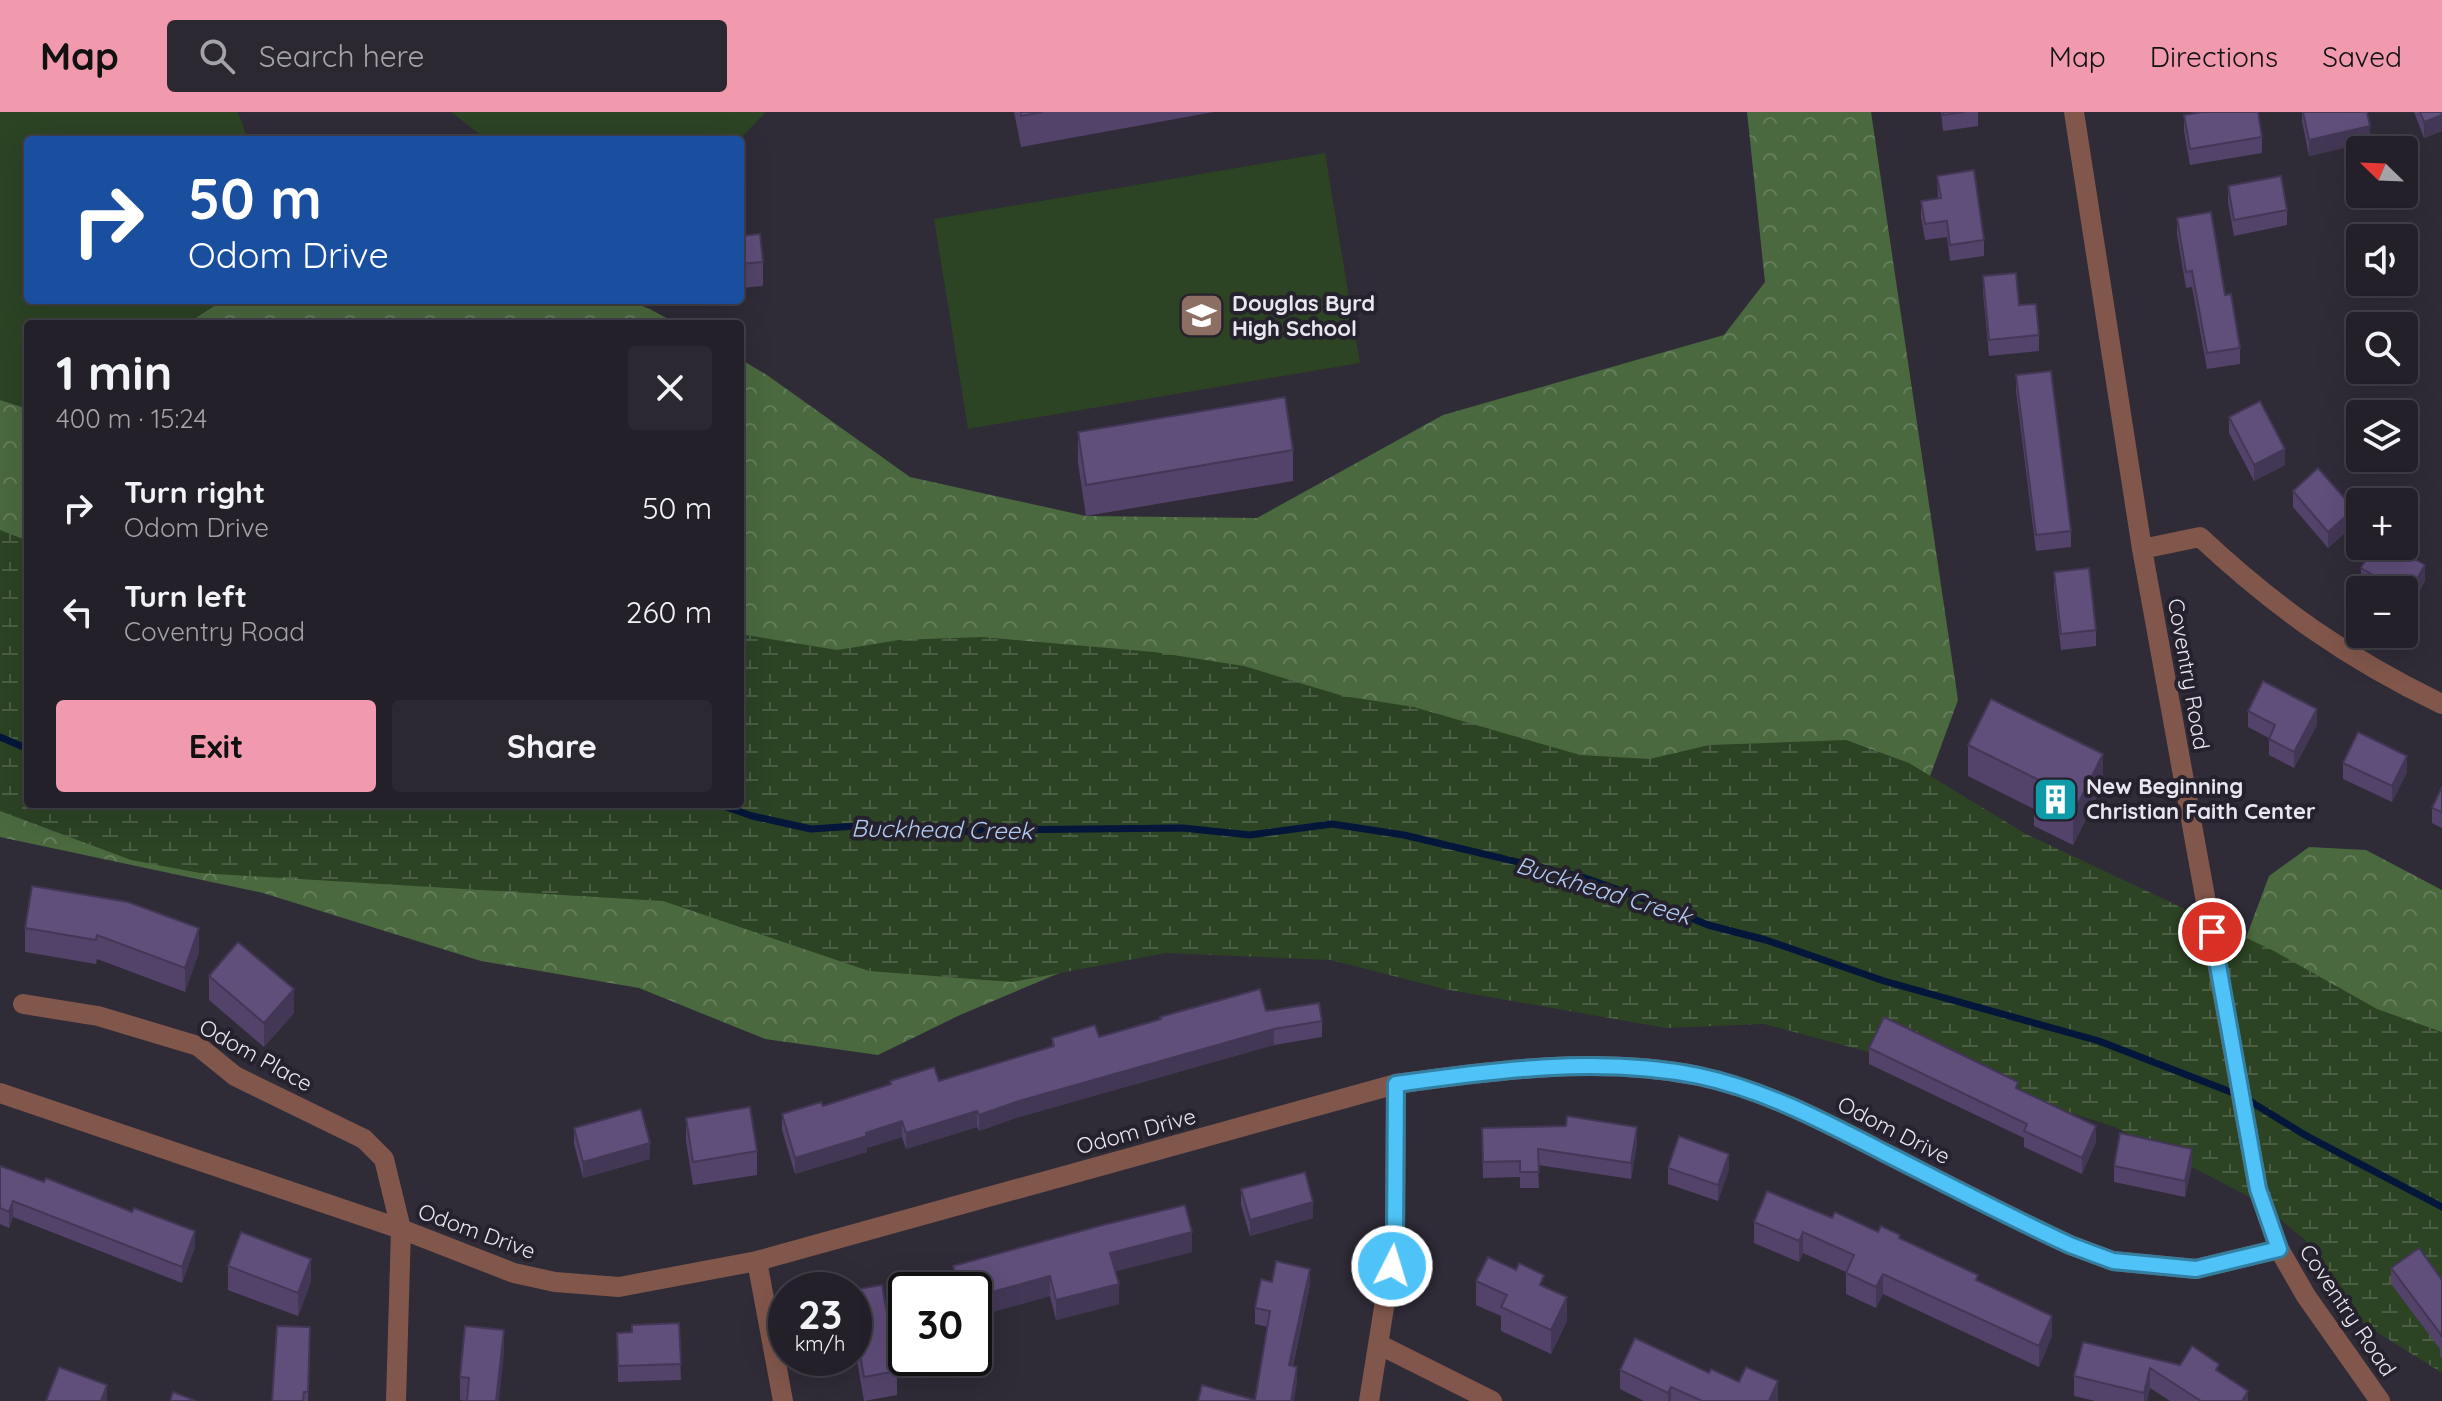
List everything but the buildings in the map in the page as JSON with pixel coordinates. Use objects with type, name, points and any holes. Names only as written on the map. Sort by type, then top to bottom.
[{"type":"street","name":"Coventry Road","points":[[2074,112],[2142,549],[2258,1189],[2279,1249],[2306,1296],[2380,1401]]},
{"type":"street","points":[[2142,549],[2200,537],[2248,582],[2301,623],[2357,660],[2440,698]]},
{"type":"street","name":"Odom Place","points":[[23,1004],[98,1016],[198,1046],[235,1076],[364,1139],[384,1159],[401,1229],[396,1401]]},
{"type":"street","name":"Odom Drive","points":[[0,1093],[401,1229],[514,1273],[597,1287],[641,1285],[757,1261],[1396,1084],[1492,1070],[1618,1066],[1701,1076],[1759,1093],[1810,1115],[2017,1220],[2113,1261],[2196,1269],[2279,1249]]},
{"type":"street","points":[[1369,1401],[1395,1239],[1396,1084]]},
{"type":"street","points":[[757,1261],[783,1401]]},
{"type":"street","points":[[1380,1345],[1492,1401]]},
{"type":"green space","points":[[0,112],[238,112],[247,136],[24,136],[24,304],[217,304],[192,320],[24,320],[24,408],[0,400]]},
{"type":"green space","points":[[451,112],[766,112],[743,136],[482,136]]},
{"type":"green space","points":[[1747,112],[1871,112],[1958,700],[1929,779],[1667,956],[1133,942],[960,1015],[878,1055],[765,1039],[639,988],[481,961],[263,893],[0,837],[0,375],[24,384],[24,808],[744,808],[744,361],[910,477],[1086,516],[1257,518],[1443,415],[1724,335],[1765,282]]},
{"type":"green space","points":[[1325,153],[1360,363],[968,429],[934,219]]},
{"type":"green space","points":[[217,304],[637,304],[670,320],[192,320]]},
{"type":"green space","points":[[0,530],[24,539],[24,808],[744,808],[744,635],[837,650],[899,640],[982,637],[1154,652],[1244,666],[1343,696],[1414,707],[1580,755],[1650,759],[1709,745],[1846,740],[1909,763],[2026,834],[2274,951],[2377,1009],[2442,1032],[2442,1373],[2364,1324],[2304,1239],[2259,1202],[2115,1127],[1933,1069],[1764,1024],[1666,1028],[1444,989],[1331,960],[1166,953],[1012,982],[869,971],[663,901],[200,873],[131,860],[0,811]]},
{"type":"green space","points":[[2309,847],[2366,850],[2442,890],[2442,1265],[2238,959],[2269,876]]},
{"type":"waterway","name":"Buckhead Creek","points":[[0,737],[24,747]]},
{"type":"waterway","name":"Buckhead Creek","points":[[729,808],[811,829],[871,825],[930,834],[989,830],[1183,828],[1250,835],[1332,824],[1404,835],[1585,878],[1708,925],[1766,940],[1884,981],[2099,1041],[2236,1094]]},
{"type":"waterway","name":"Buckhead Creek","points":[[2248,1100],[2305,1135],[2442,1207]]},
{"type":"place","name":"Douglas Byrd High School","points":[[1201,316]]},
{"type":"place","name":"New Beginning Christian Faith Center","points":[[2055,799]]},
{"type":"route","points":[[1392,1266],[1395,1239],[1396,1084],[1492,1070],[1618,1066],[1701,1076],[1759,1093],[1810,1115],[2017,1220],[2113,1261],[2196,1269],[2279,1249],[2258,1189],[2212,932]]}]
